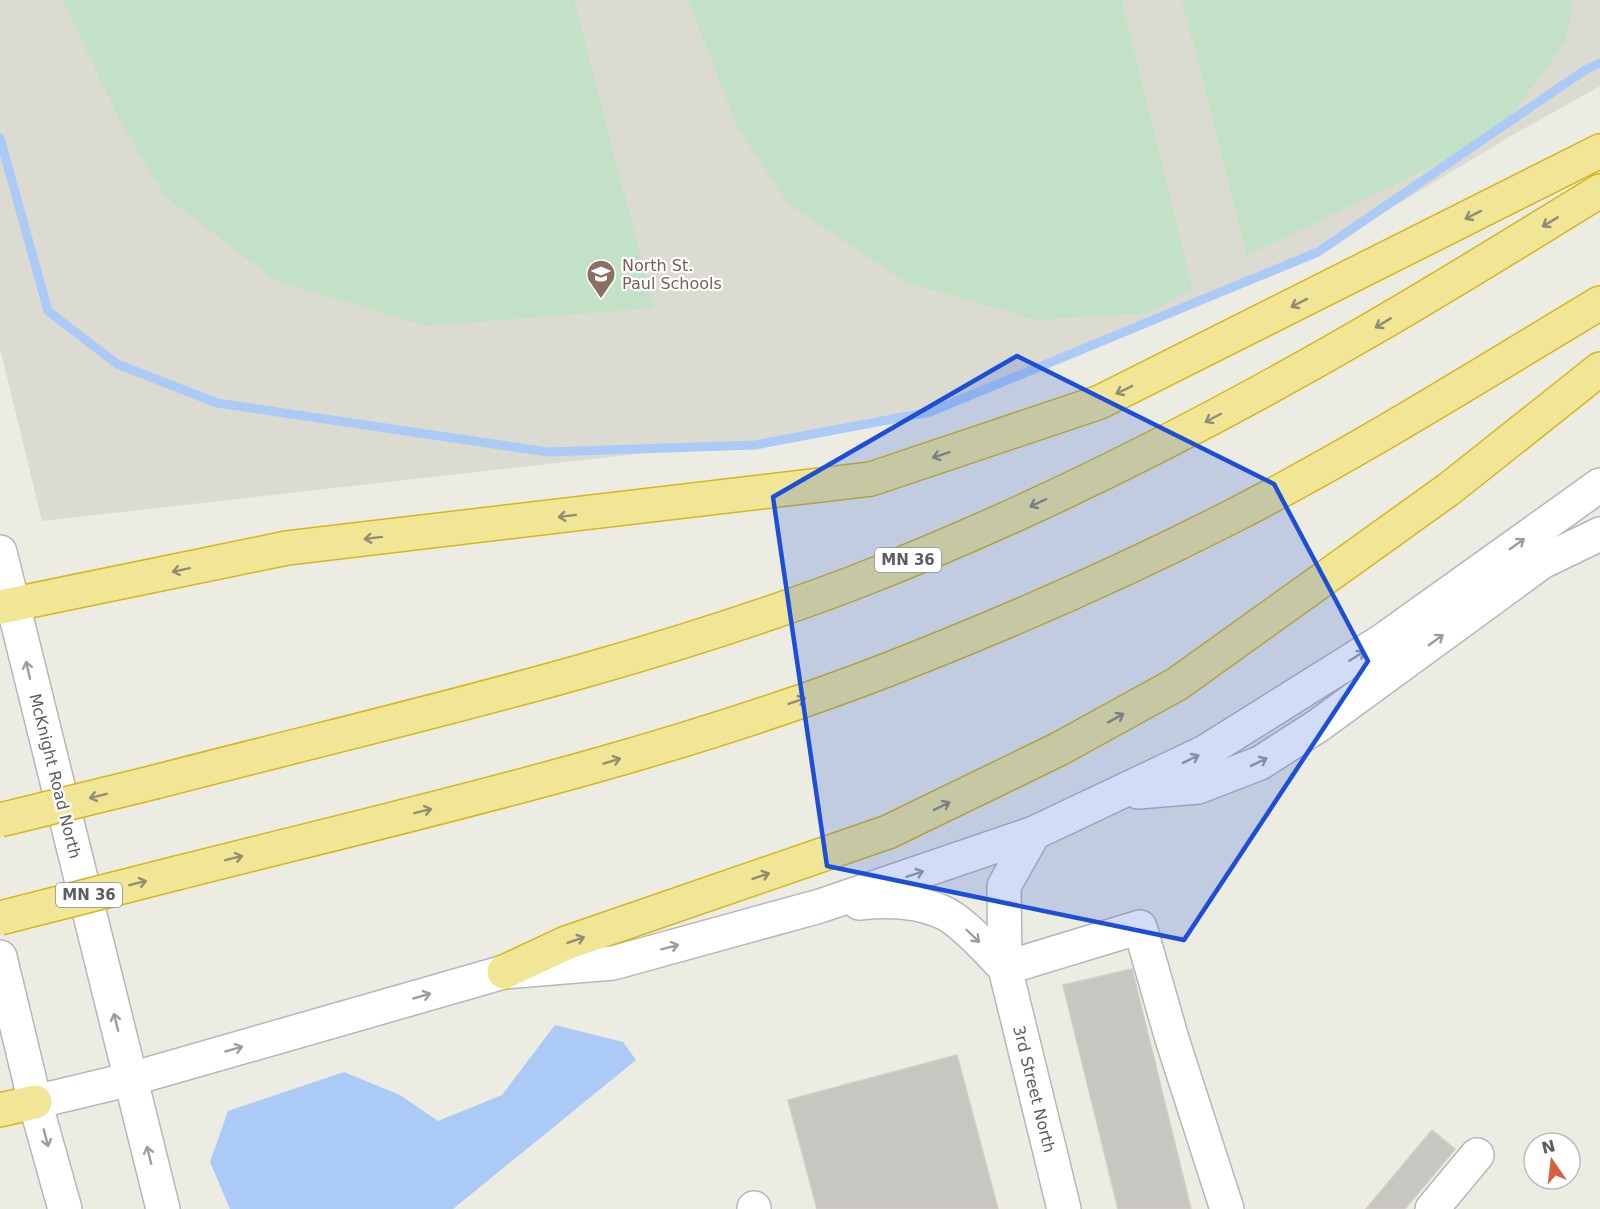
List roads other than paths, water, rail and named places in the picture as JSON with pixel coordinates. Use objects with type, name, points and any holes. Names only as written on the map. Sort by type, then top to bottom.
[{"type":"highway","points":[[7,606],[287,548],[871,479],[1100,402],[1600,151]]},
{"type":"highway","name":"MN 36","points":[[0,820],[580,672],[759,616],[853,583],[963,538],[1184,433],[1372,330],[1600,192]]},
{"type":"highway","name":"MN 36","points":[[0,918],[598,766],[699,735],[900,665],[1017,617],[1230,517],[1406,420],[1600,303]]},
{"type":"highway","points":[[504,972],[566,943],[888,832],[1069,744],[1177,684],[1449,489],[1600,369]]},
{"type":"highway","points":[[0,1110],[35,1102]]},
{"type":"street","points":[[35,1102],[131,1079],[504,972],[613,963],[820,906],[1035,833],[1205,752],[1382,641],[1600,485]]},
{"type":"street","points":[[1121,793],[1198,787],[1260,763],[1319,725],[1542,562],[1600,534]]},
{"type":"street","name":"McKnight Road North","points":[[0,552],[7,606],[163,1209]]},
{"type":"street","name":"3rd Street North","points":[[1035,833],[1004,886],[1005,968],[1064,1209]]},
{"type":"street","points":[[820,906],[874,902],[912,903],[944,912],[1005,968],[1140,927],[1172,1039],[1227,1209]]},
{"type":"street","points":[[0,957],[35,1102],[65,1209]]},
{"type":"street","points":[[1432,1209],[1477,1155]]},
{"type":"water","points":[[555,1025],[623,1042],[636,1060],[453,1209],[230,1209],[210,1162],[228,1111],[344,1072],[400,1095],[438,1121],[502,1095]]},
{"type":"waterway","points":[[0,138],[48,311],[117,364],[217,403],[548,452],[755,445],[930,412],[1318,252],[1585,70],[1600,63]]},
{"type":"place","name":"North St. Paul Schools","points":[[601,300]]}]
